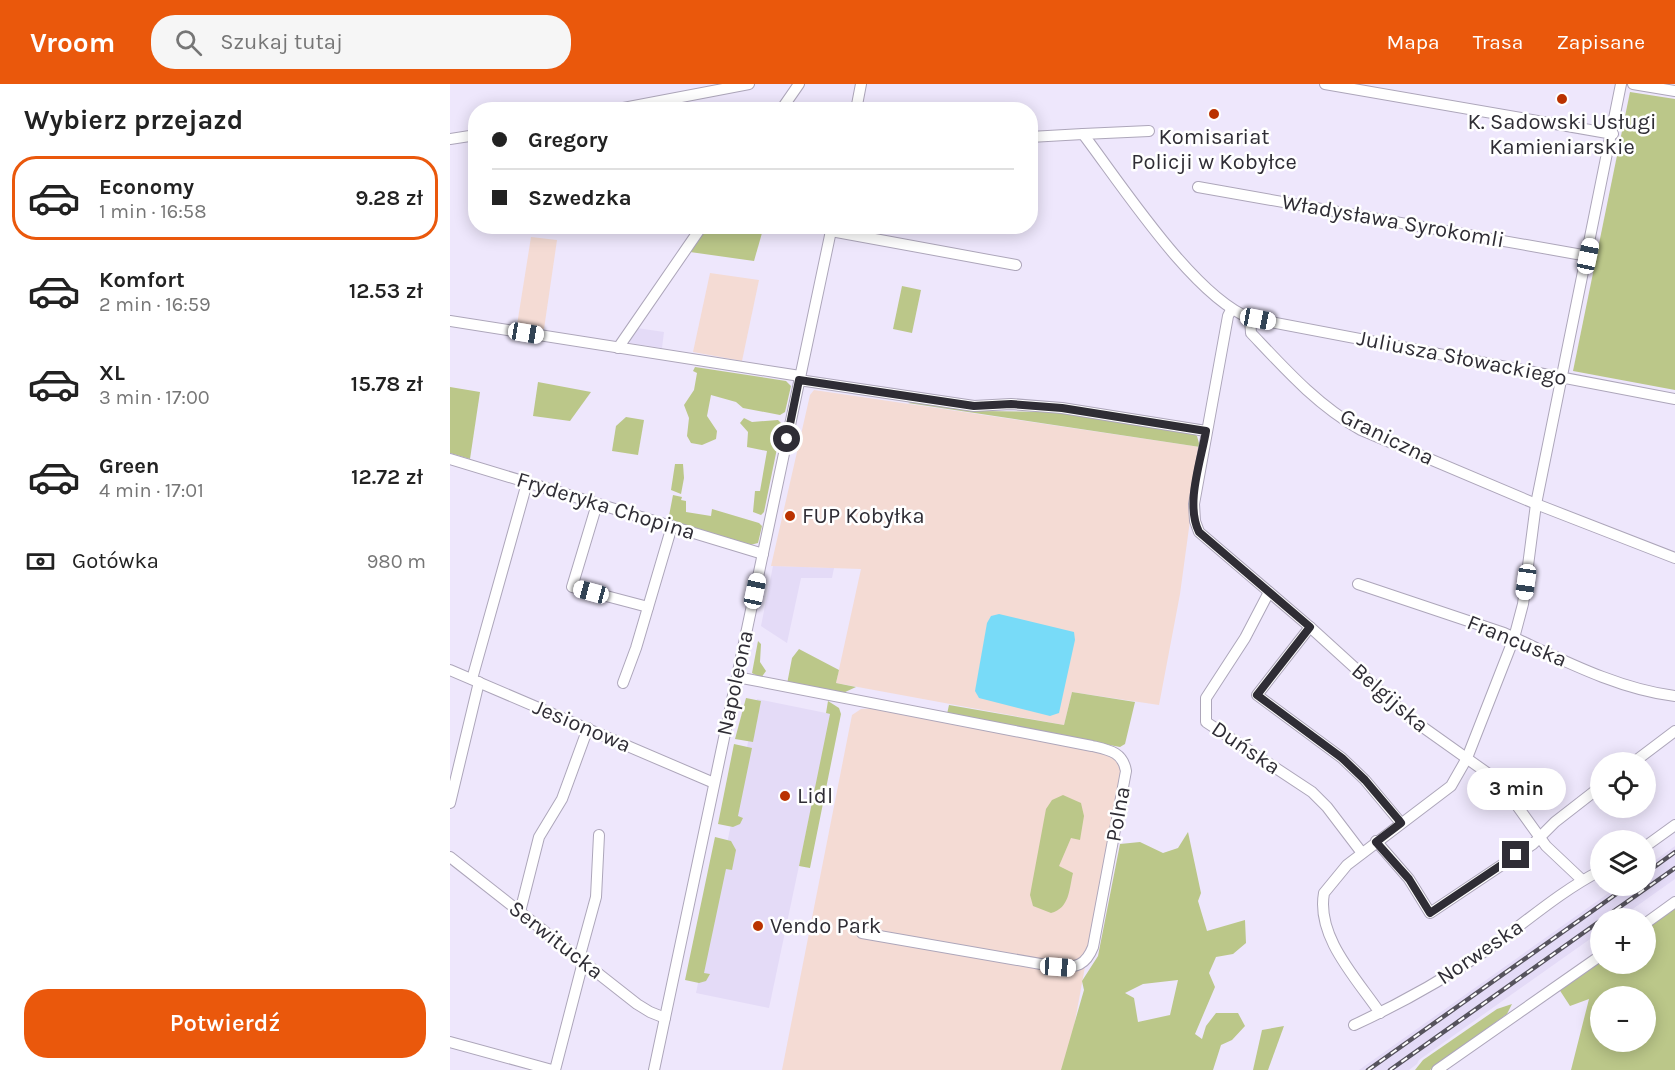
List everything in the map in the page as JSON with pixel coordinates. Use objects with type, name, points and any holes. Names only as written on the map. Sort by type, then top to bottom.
[{"type":"street","points":[[655,102],[749,84]]},
{"type":"street","points":[[787,102],[799,84]]},
{"type":"street","points":[[858,102],[861,84]]},
{"type":"street","points":[[1325,84],[1613,134]]},
{"type":"street","points":[[1380,1013],[1330,939],[1322,904],[1324,893],[1330,884],[1362,853],[1452,786],[1467,758],[1514,638],[1523,604],[1536,504],[1622,84]]},
{"type":"street","points":[[1633,84],[1675,90]]},
{"type":"street","points":[[1038,137],[1149,130]]},
{"type":"street","points":[[1083,134],[1182,262],[1231,310],[1250,318]]},
{"type":"street","points":[[450,140],[468,137]]},
{"type":"street","name":"Władysława Syrokomli","points":[[1198,187],[1588,256]]},
{"type":"street","points":[[618,348],[696,234]]},
{"type":"street","name":"Napoleona","points":[[654,1070],[830,234]]},
{"type":"street","points":[[857,234],[1016,264]]},
{"type":"street","points":[[450,321],[974,406],[1011,404],[1062,408],[1206,431],[1231,310]]},
{"type":"street","name":"Juliusza Słowackiego","points":[[1250,318],[1675,399]]},
{"type":"street","name":"Graniczna","points":[[1250,318],[1251,333],[1308,393],[1343,420],[1361,430],[1536,504],[1675,558]]},
{"type":"street","name":"Belgijska","points":[[1206,431],[1194,504],[1195,521],[1204,537],[1310,627],[1410,718],[1500,782],[1546,846],[1581,879]]},
{"type":"street","name":"Fryderyka Chopina","points":[[450,459],[763,554]]},
{"type":"street","points":[[450,803],[475,680],[526,483]]},
{"type":"street","points":[[597,504],[572,587],[648,607]]},
{"type":"street","points":[[623,683],[672,526]]},
{"type":"street","name":"Francuska","points":[[1358,584],[1514,638],[1623,684],[1652,693],[1675,696]]},
{"type":"street","name":"Duńska","points":[[1269,592],[1245,638],[1206,698],[1206,722],[1311,792],[1328,807],[1362,853]]},
{"type":"street","points":[[1310,627],[1257,695],[1342,758],[1365,780],[1401,823]]},
{"type":"street","name":"Jesionowa","points":[[450,670],[714,783]]},
{"type":"street","name":"Polna","points":[[737,677],[1092,746],[1114,751],[1124,761],[1126,771],[1093,947],[1083,964],[1073,968],[1058,967],[862,933]]},
{"type":"street","points":[[520,912],[539,837],[562,800],[588,728]]},
{"type":"street","points":[[1647,752],[1675,731]]},
{"type":"street","points":[[1376,842],[1409,879],[1430,913],[1533,844],[1539,836],[1590,795]]},
{"type":"street","points":[[1656,839],[1675,825]]},
{"type":"street","points":[[450,1042],[554,1070],[596,897],[599,835]]},
{"type":"street","name":"Serwitucka","points":[[450,857],[650,1012],[665,1018]]},
{"type":"street","name":"Norweska","points":[[1354,1025],[1380,1013],[1488,949],[1581,879],[1590,875]]},
{"type":"street","points":[[1656,916],[1675,902]]},
{"type":"street","points":[[1437,1070],[1590,963]]},
{"type":"shaded area","points":[[531,237],[557,240],[544,329],[517,325]]},
{"type":"shaded area","points":[[710,273],[759,280],[742,361],[693,352]]},
{"type":"shaded area","points":[[637,328],[664,332],[662,348],[630,343],[628,339]]},
{"type":"shaded area","points":[[814,390],[1200,447],[1180,594],[1159,705],[1072,692],[1064,725],[836,683],[861,569],[771,566],[810,395]]},
{"type":"shaded area","points":[[773,566],[834,568],[832,578],[801,578],[787,643],[761,626]]},
{"type":"shaded area","points":[[757,699],[831,714],[769,1008],[696,993]]},
{"type":"shaded area","points":[[875,708],[1111,755],[1118,762],[1121,771],[1066,1070],[782,1070],[852,715],[861,709]]},
{"type":"shaded area","points":[[1675,846],[1675,879],[1656,892],[1656,860]]},
{"type":"shaded area","points":[[1604,896],[1651,896],[1634,908],[1590,908],[1590,939],[1419,1060],[1409,1070],[1359,1070]]},
{"type":"green space","points":[[1630,92],[1675,99],[1675,390],[1573,371]]},
{"type":"green space","points":[[703,234],[762,234],[754,261],[690,252]]},
{"type":"green space","points":[[902,286],[921,290],[912,333],[893,329]]},
{"type":"green space","points":[[695,367],[786,381],[791,386],[785,412],[780,415],[743,408],[736,402],[711,395],[707,416],[717,431],[716,439],[702,445],[691,443],[687,436],[689,418],[684,405],[694,390],[697,373],[693,371]]},
{"type":"green space","points":[[538,382],[591,392],[570,421],[533,416]]},
{"type":"green space","points":[[450,387],[480,392],[470,459],[450,453]]},
{"type":"green space","points":[[908,403],[981,411],[1058,412],[1190,432],[1197,436],[1200,447]]},
{"type":"green space","points":[[626,417],[644,420],[638,455],[612,451],[616,426]]},
{"type":"green space","points":[[744,418],[752,422],[778,420],[782,424],[764,512],[761,515],[753,512],[755,491],[760,491],[767,451],[747,447],[748,432],[740,423]]},
{"type":"green space","points":[[675,464],[683,464],[684,478],[681,494],[671,490]]},
{"type":"green space","points":[[673,495],[682,497],[681,500],[686,501],[686,512],[711,516],[712,509],[759,523],[762,526],[758,543],[750,545],[668,521]]},
{"type":"green space","points":[[758,641],[761,644],[760,662],[766,671],[761,678],[752,673]]},
{"type":"green space","points":[[799,649],[839,670],[836,683],[856,687],[843,693],[787,684],[792,658]]},
{"type":"green space","points":[[1072,692],[1135,702],[1125,744],[1120,747],[947,714],[949,705],[1064,725]]},
{"type":"green space","points":[[746,698],[761,701],[753,742],[735,739]]},
{"type":"green space","points":[[828,701],[839,708],[841,714],[810,868],[799,866],[830,714],[826,713]]},
{"type":"green space","points":[[734,744],[752,748],[738,816],[743,818],[740,824],[733,827],[718,824]]},
{"type":"green space","points":[[1063,795],[1081,803],[1084,816],[1080,840],[1071,838],[1059,866],[1073,873],[1068,897],[1062,907],[1051,913],[1033,906],[1030,895],[1046,809],[1052,800]]},
{"type":"green space","points":[[1188,832],[1201,893],[1198,901],[1207,931],[1245,920],[1246,943],[1233,954],[1216,957],[1209,973],[1215,987],[1195,1034],[1202,1039],[1206,1026],[1216,1013],[1238,1013],[1245,1026],[1232,1040],[1221,1045],[1213,1070],[1061,1070],[1084,990],[1082,981],[1098,956],[1120,844],[1140,842],[1163,853],[1178,848]],"holes":[[[1178,980],[1170,1015],[1138,1022],[1134,998],[1125,993],[1143,984]]]},
{"type":"green space","points":[[715,837],[731,841],[736,850],[732,870],[726,869],[704,973],[710,974],[706,981],[699,983],[685,980]]},
{"type":"green space","points":[[1675,896],[1675,1070],[1571,1070],[1589,999],[1570,1006],[1555,983],[1590,957],[1590,974],[1656,974],[1656,910]]},
{"type":"green space","points":[[1512,1004],[1507,1014],[1430,1070],[1415,1070],[1423,1060],[1497,1009]]},
{"type":"green space","points":[[1284,1026],[1268,1070],[1253,1070],[1262,1030]]},
{"type":"water","points":[[999,614],[1074,632],[1075,640],[1059,713],[1050,716],[979,698],[975,691],[987,623],[991,616]]},
{"type":"railway","points":[[1656,866],[1675,852]]},
{"type":"railway","points":[[1618,908],[1675,868]]},
{"type":"railway","points":[[1368,1070],[1613,896]]},
{"type":"railway","points":[[1390,1070],[1590,928]]},
{"type":"place","name":"K. Sadowski Usługi Kamieniarskie","points":[[1562,99]]},
{"type":"place","name":"Komisariat Policji w Kobyłce","points":[[1214,114]]},
{"type":"place","name":"FUP Kobyłka","points":[[790,516]]},
{"type":"place","name":"Lidl","points":[[785,796]]},
{"type":"place","name":"Vendo Park","points":[[758,926]]},
{"type":"route","points":[[787,439],[799,380],[974,406],[1011,404],[1062,408],[1206,431],[1194,504],[1195,521],[1199,532],[1310,627],[1257,695],[1342,758],[1365,780],[1398,819],[1401,823],[1376,842],[1409,879],[1430,913],[1516,855]]}]
